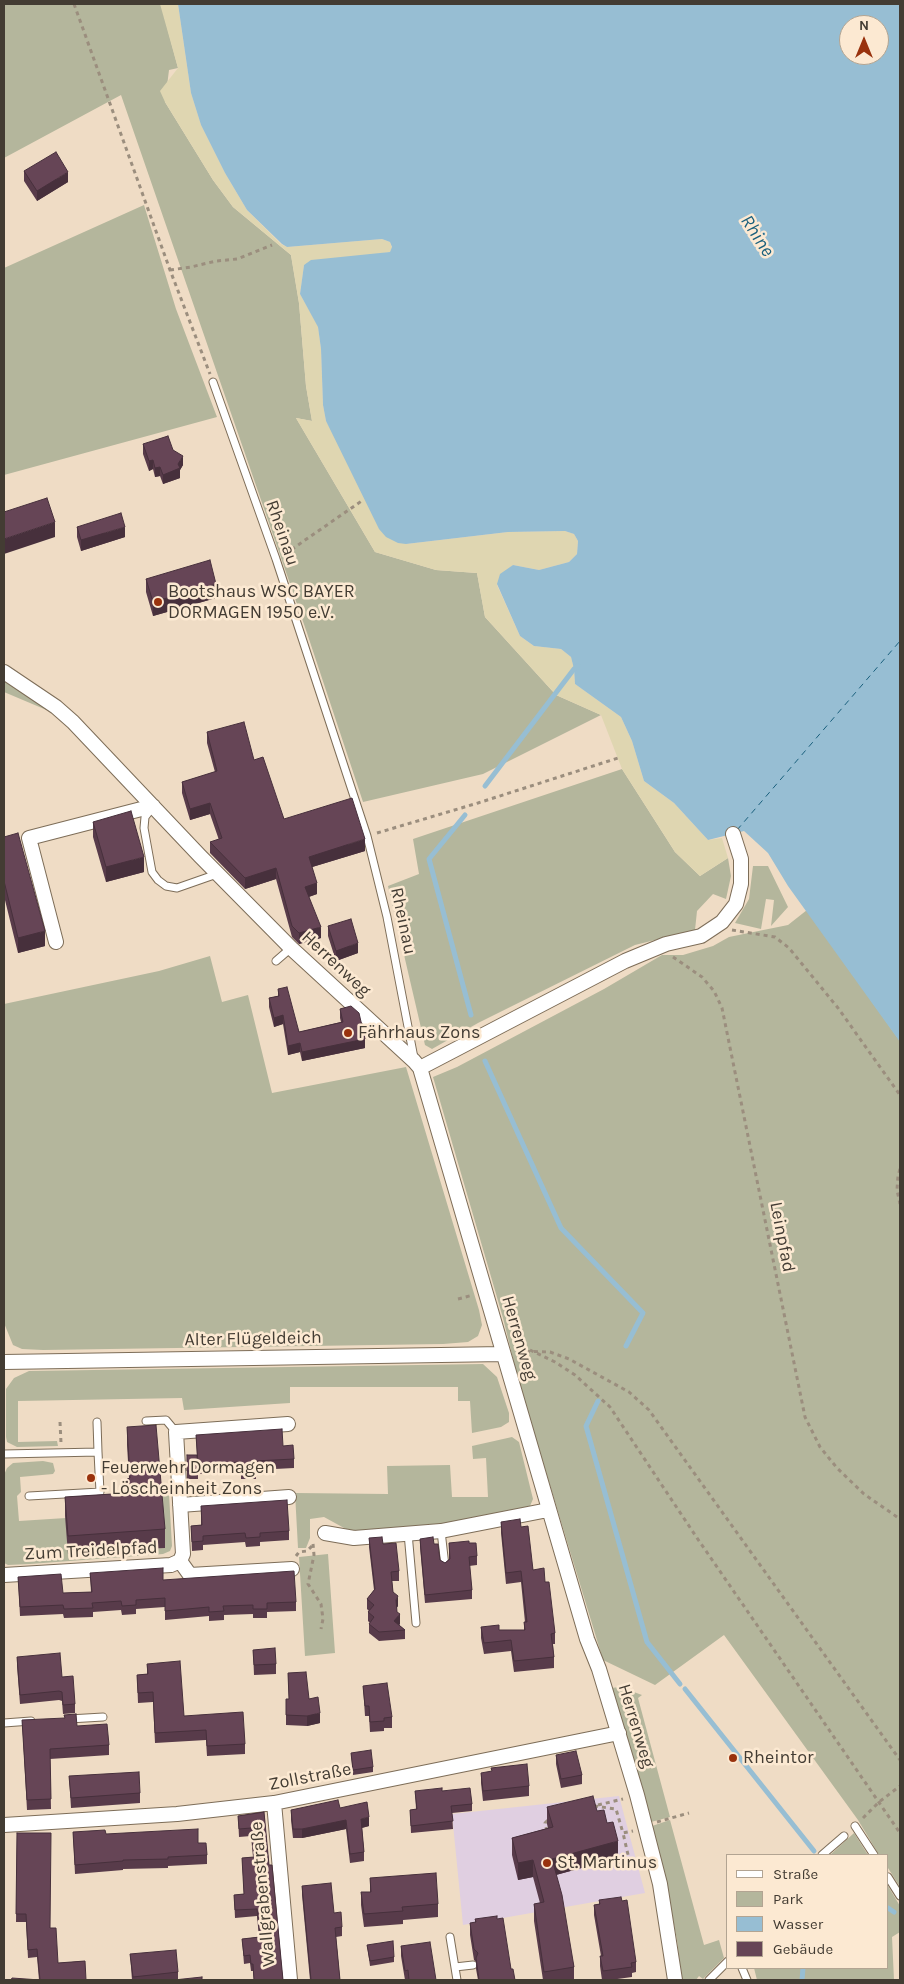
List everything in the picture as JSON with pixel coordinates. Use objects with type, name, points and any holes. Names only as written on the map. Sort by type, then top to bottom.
[{"type":"street","name":"Herrenweg","points":[[4,672],[56,707],[291,948],[417,1064],[548,1510],[587,1639],[599,1669],[619,1733],[660,1884],[675,1980]]},
{"type":"street","points":[[56,942],[29,838],[153,806]]},
{"type":"street","points":[[417,1064],[624,961],[666,944],[701,936],[726,926],[736,904],[741,884],[741,859],[733,834]]},
{"type":"street","name":"Alter Flügeldeich","points":[[4,1362],[503,1354]]},
{"type":"street","points":[[176,1432],[288,1424]]},
{"type":"street","name":"Zum Treidelpfad","points":[[4,1574],[171,1564],[180,1561],[183,1554],[176,1432]]},
{"type":"street","points":[[180,1505],[289,1497]]},
{"type":"street","points":[[325,1533],[354,1538],[441,1531],[548,1510]]},
{"type":"street","name":"Zum Treidelpfad","points":[[180,1561],[190,1574],[292,1569]]},
{"type":"street","name":"Zollstraße","points":[[4,1825],[177,1814],[274,1804],[619,1733]]},
{"type":"street","name":"Wallgrabenstraße","points":[[274,1804],[290,1980]]},
{"type":"lane","name":"Rheinau","points":[[213,382],[276,559],[367,836],[388,917],[417,1064]]},
{"type":"lane","points":[[153,806],[146,817],[144,828],[152,872],[158,880],[166,886],[177,888],[218,874]]},
{"type":"lane","points":[[276,961],[291,948]]},
{"type":"lane","points":[[146,1421],[166,1420],[176,1432]]},
{"type":"lane","points":[[29,1496],[100,1492],[97,1422]]},
{"type":"lane","points":[[4,1454],[98,1452]]},
{"type":"lane","points":[[441,1531],[445,1566]]},
{"type":"lane","points":[[408,1533],[416,1623]]},
{"type":"lane","points":[[63,1719],[103,1717]]},
{"type":"lane","points":[[4,1723],[43,1720]]},
{"type":"lane","points":[[855,1826],[873,1854]]},
{"type":"lane","points":[[823,1854],[844,1836]]},
{"type":"lane","points":[[889,1879],[900,1896]]},
{"type":"lane","points":[[450,1937],[456,1980]]},
{"type":"lane","points":[[709,1980],[726,1963]]},
{"type":"lane","points":[[455,1967],[473,1964]]},
{"type":"path","points":[[74,4],[170,270],[213,382]]},
{"type":"path","points":[[170,270],[237,259],[272,245]]},
{"type":"path","points":[[292,551],[363,500]]},
{"type":"path","points":[[367,836],[618,758]]},
{"type":"path","points":[[726,926],[775,937],[789,948],[838,1008],[900,1095]]},
{"type":"path","name":"Leinpfad","points":[[666,944],[670,955],[702,977],[714,991],[722,1008],[805,1417],[820,1447],[837,1468],[864,1494],[900,1519]]},
{"type":"path","points":[[900,1169],[897,1190],[900,1204]]},
{"type":"path","points":[[900,1760],[649,1410],[629,1392],[569,1358],[550,1352],[530,1350],[555,1362],[575,1375],[610,1407],[695,1536],[900,1832]]},
{"type":"path","points":[[60,1422],[61,1453]]},
{"type":"path","points":[[292,1569],[297,1554],[307,1551],[325,1533]]},
{"type":"path","points":[[313,1544],[314,1555],[308,1584],[321,1604],[323,1619],[321,1630]]},
{"type":"path","points":[[879,1802],[900,1786]]},
{"type":"path","points":[[597,1806],[620,1799]]},
{"type":"path","points":[[586,1806],[616,1809],[629,1859],[619,1865]]},
{"type":"path","points":[[651,1824],[689,1813]]},
{"type":"path","points":[[548,1838],[545,1823],[551,1818]]},
{"type":"path","points":[[622,1833],[629,1832]]},
{"type":"shaded area","name":"St. Martinus","points":[[619,1796],[645,1893],[463,1925],[452,1814]]},
{"type":"green space","points":[[4,4],[161,4],[178,68],[169,70],[165,102],[213,180],[233,207],[291,255],[299,303],[306,386],[312,421],[296,418],[375,552],[436,570],[477,573],[485,617],[556,695],[601,715],[483,774],[363,802],[307,633],[121,95],[4,158]]},
{"type":"green space","points":[[144,205],[176,309],[217,417],[4,475],[4,268]]},
{"type":"green space","points":[[4,679],[56,714],[4,692]]},
{"type":"green space","points":[[622,769],[675,852],[700,876],[728,858],[731,876],[726,899],[713,894],[697,911],[695,930],[635,945],[478,1023],[432,1049],[425,1045],[388,886],[419,874],[413,839]]},
{"type":"green space","points":[[753,866],[768,866],[788,907],[771,926],[774,900],[766,899],[761,929],[735,923],[749,899]]},
{"type":"green space","points":[[807,910],[900,1041],[900,1887],[889,1870],[889,1854],[878,1854],[858,1820],[724,1635],[655,1685],[603,1660],[519,1383],[503,1318],[433,1077],[457,1067],[604,989],[662,955],[683,955],[713,946],[729,937],[788,925]]},
{"type":"green space","points":[[210,956],[222,1002],[248,995],[272,1093],[406,1067],[479,1310],[482,1325],[478,1336],[468,1342],[443,1344],[43,1350],[22,1349],[13,1345],[4,1323],[4,1004],[159,971]]},
{"type":"green space","points":[[483,1364],[497,1377],[509,1413],[509,1422],[501,1427],[472,1433],[470,1401],[458,1401],[458,1387],[290,1387],[290,1403],[184,1410],[182,1398],[18,1401],[18,1442],[57,1441],[58,1446],[17,1447],[7,1442],[6,1437],[6,1389],[14,1378],[29,1371]]},
{"type":"green space","points":[[512,1437],[519,1442],[533,1499],[530,1506],[520,1510],[466,1521],[355,1534],[324,1517],[310,1519],[310,1538],[306,1548],[298,1548],[295,1493],[388,1494],[387,1466],[450,1465],[452,1497],[488,1497],[486,1458],[473,1459],[472,1446]]},
{"type":"green space","points":[[43,1461],[53,1463],[55,1471],[53,1474],[20,1477],[21,1492],[17,1496],[19,1521],[66,1518],[69,1560],[138,1555],[138,1550],[165,1548],[162,1495],[169,1494],[172,1546],[170,1551],[163,1554],[30,1564],[8,1565],[4,1563],[4,1475],[7,1468],[13,1463]]},
{"type":"green space","points":[[328,1554],[335,1653],[305,1656],[299,1557]]},
{"type":"green space","points":[[620,1687],[642,1695],[638,1698],[670,1817],[651,1822],[611,1688]]},
{"type":"green space","points":[[670,1820],[704,1945],[719,1940],[724,1958],[703,1979],[699,1976],[696,1980],[682,1980],[677,1940],[664,1872],[652,1826]]},
{"type":"green space","points":[[854,1833],[867,1854],[831,1854]]},
{"type":"green space","points":[[889,1888],[900,1906],[900,1932],[892,1937],[894,1980],[757,1980],[754,1969],[889,1969]]},
{"type":"sand","points":[[160,4],[178,4],[191,93],[201,125],[225,173],[247,210],[281,244],[287,247],[382,239],[390,242],[392,248],[390,252],[304,265],[300,294],[318,326],[321,349],[323,405],[326,421],[406,544],[508,532],[565,531],[574,534],[578,541],[577,554],[569,562],[539,570],[513,565],[497,585],[520,636],[534,646],[561,649],[571,657],[575,684],[621,717],[632,741],[644,781],[674,803],[708,840],[722,838],[728,858],[700,876],[675,852],[622,769],[601,715],[556,695],[485,617],[477,573],[436,570],[375,552],[296,418],[312,421],[306,386],[299,303],[291,255],[233,207],[213,180],[160,91],[178,68]]},
{"type":"water","name":"Rhine","points":[[178,4],[900,4],[900,1042],[788,886],[768,853],[744,831],[708,840],[674,803],[644,781],[632,741],[621,717],[575,684],[571,657],[561,649],[534,646],[520,636],[497,584],[500,574],[513,565],[539,570],[569,562],[577,554],[578,541],[574,534],[565,531],[508,532],[406,544],[398,543],[386,537],[379,529],[326,421],[323,405],[321,349],[318,327],[300,294],[304,265],[311,260],[390,252],[392,247],[390,242],[382,239],[287,247],[282,244],[247,210],[225,173],[201,125],[191,93]]},
{"type":"building","points":[[56,152],[68,172],[37,191],[24,171]]},
{"type":"building","points":[[168,436],[173,450],[183,456],[178,464],[180,468],[163,475],[160,467],[155,468],[153,460],[149,461],[143,444]]},
{"type":"building","points":[[47,498],[55,522],[4,539],[4,512]]},
{"type":"building","points":[[121,513],[125,527],[81,540],[77,527]]},
{"type":"building","points":[[210,560],[216,584],[153,602],[146,579]]},
{"type":"building","points":[[244,722],[254,760],[263,757],[284,819],[352,798],[365,839],[309,857],[317,883],[305,887],[321,927],[299,933],[292,926],[276,868],[245,878],[210,842],[222,838],[210,803],[190,809],[182,782],[217,771],[207,732]]},
{"type":"building","points":[[131,811],[144,857],[106,867],[93,822]]},
{"type":"building","points":[[18,833],[45,931],[18,938],[4,881],[4,837]]},
{"type":"building","points":[[351,919],[358,943],[336,951],[328,926]]},
{"type":"building","points":[[287,987],[299,1032],[343,1022],[340,1009],[351,1006],[359,1013],[365,1039],[302,1052],[300,1043],[288,1046],[283,1015],[274,1018],[269,998],[279,996],[278,989]]},
{"type":"building","points":[[156,1425],[165,1529],[68,1536],[65,1497],[128,1493],[127,1479],[130,1478],[127,1427]]},
{"type":"building","points":[[282,1429],[283,1446],[293,1445],[294,1459],[255,1461],[256,1470],[241,1470],[241,1462],[198,1465],[196,1435]]},
{"type":"building","points":[[187,1455],[197,1455],[198,1471],[187,1471]]},
{"type":"building","points":[[287,1500],[289,1531],[260,1533],[260,1537],[246,1538],[245,1533],[203,1536],[203,1541],[192,1542],[191,1526],[202,1525],[201,1506]]},
{"type":"building","points":[[520,1519],[521,1527],[528,1526],[533,1570],[544,1568],[545,1582],[549,1582],[555,1633],[551,1634],[554,1657],[514,1661],[511,1640],[484,1643],[481,1627],[499,1625],[499,1630],[525,1630],[524,1622],[527,1622],[521,1571],[506,1573],[501,1522]]},
{"type":"building","points":[[382,1537],[383,1544],[396,1543],[399,1571],[391,1572],[393,1592],[398,1596],[396,1600],[397,1612],[400,1614],[394,1621],[405,1630],[379,1632],[369,1624],[374,1617],[368,1612],[374,1605],[367,1599],[375,1589],[369,1538]]},
{"type":"building","points":[[433,1537],[434,1544],[438,1544],[440,1560],[445,1563],[450,1559],[449,1543],[469,1541],[469,1543],[476,1543],[477,1556],[469,1557],[472,1590],[425,1595],[420,1539]]},
{"type":"building","points":[[163,1568],[163,1580],[294,1571],[296,1602],[267,1603],[267,1609],[253,1609],[253,1605],[223,1606],[224,1611],[209,1612],[209,1607],[165,1611],[165,1598],[136,1600],[136,1605],[122,1606],[121,1601],[92,1603],[93,1608],[64,1609],[63,1605],[20,1607],[18,1577],[61,1574],[63,1593],[92,1592],[90,1573]]},
{"type":"building","points":[[275,1648],[276,1664],[254,1665],[253,1650]]},
{"type":"building","points":[[60,1653],[62,1677],[73,1676],[75,1704],[63,1705],[62,1692],[59,1691],[20,1695],[17,1657]]},
{"type":"building","points":[[180,1661],[184,1716],[243,1712],[245,1744],[207,1746],[206,1730],[155,1733],[153,1692],[138,1693],[137,1675],[148,1674],[147,1664]]},
{"type":"building","points":[[306,1672],[309,1699],[318,1697],[320,1713],[307,1716],[286,1715],[286,1699],[289,1699],[288,1673]]},
{"type":"building","points":[[387,1683],[392,1717],[384,1718],[384,1721],[370,1722],[369,1706],[365,1706],[363,1686]]},
{"type":"building","points":[[76,1714],[77,1726],[107,1724],[109,1745],[50,1749],[51,1799],[27,1800],[22,1720],[65,1718],[64,1715]]},
{"type":"building","points":[[371,1750],[373,1767],[353,1770],[351,1753]]},
{"type":"building","points":[[576,1751],[582,1775],[561,1779],[556,1755]]},
{"type":"building","points":[[527,1764],[529,1786],[483,1791],[481,1773],[492,1771],[491,1768]]},
{"type":"building","points":[[139,1772],[140,1793],[71,1798],[69,1776]]},
{"type":"building","points":[[442,1788],[442,1791],[470,1788],[472,1804],[451,1806],[453,1821],[411,1826],[410,1810],[417,1809],[415,1791]]},
{"type":"building","points":[[593,1796],[597,1811],[604,1810],[607,1823],[613,1822],[618,1841],[552,1859],[562,1895],[574,1967],[544,1972],[534,1904],[544,1902],[533,1860],[518,1863],[512,1838],[553,1827],[547,1807]]},
{"type":"building","points":[[338,1800],[340,1808],[367,1802],[369,1817],[361,1819],[364,1852],[350,1854],[346,1820],[302,1829],[293,1829],[291,1810]]},
{"type":"building","points":[[264,1812],[269,1865],[272,1865],[283,1980],[254,1980],[253,1964],[251,1964],[250,1955],[244,1956],[242,1939],[260,1937],[257,1909],[235,1910],[234,1895],[244,1894],[242,1858],[254,1857],[251,1828],[239,1829],[238,1816]]},
{"type":"building","points":[[198,1829],[198,1843],[206,1843],[207,1855],[75,1865],[73,1832],[105,1830],[106,1834]]},
{"type":"building","points":[[17,1833],[51,1833],[50,1928],[56,1928],[58,1963],[85,1961],[86,1980],[40,1980],[37,1949],[28,1950],[26,1914],[16,1914]]},
{"type":"building","points":[[436,1873],[438,1904],[402,1907],[403,1911],[364,1914],[361,1892],[371,1892],[370,1878]]},
{"type":"building","points":[[331,1883],[334,1913],[341,1912],[342,1927],[335,1928],[340,1980],[311,1980],[302,1886]]},
{"type":"building","points":[[621,1897],[622,1901],[627,1900],[636,1962],[631,1963],[632,1967],[603,1971],[600,1956],[603,1956],[594,1905],[600,1904],[599,1900]]},
{"type":"building","points":[[497,1916],[497,1919],[503,1918],[511,1969],[513,1969],[515,1980],[479,1980],[476,1958],[478,1953],[474,1949],[470,1923],[476,1922],[475,1919]]},
{"type":"building","points":[[393,1941],[394,1957],[370,1961],[367,1945]]},
{"type":"building","points":[[430,1942],[436,1980],[409,1980],[408,1970],[405,1971],[401,1946]]},
{"type":"building","points":[[176,1950],[178,1972],[133,1977],[130,1954]]},
{"type":"building","points":[[202,1977],[202,1980],[174,1980]]},
{"type":"building","points":[[12,1978],[40,1980],[11,1980]]},
{"type":"waterway","points":[[485,786],[578,666]]},
{"type":"waterway","points":[[465,815],[429,859],[471,1015]]},
{"type":"waterway","points":[[485,1061],[561,1228],[643,1313],[626,1346]]},
{"type":"waterway","points":[[598,1401],[586,1426],[647,1642],[680,1684]]},
{"type":"waterway","points":[[685,1689],[814,1851]]},
{"type":"waterway","points":[[889,1909],[894,1912]]},
{"type":"waterway","points":[[802,1980],[803,1969]]},
{"type":"ferry route","points":[[737,830],[900,641]]},
{"type":"place","name":"Bootshaus WSC BAYER DORMAGEN 1950 e.V.","points":[[158,602]]},
{"type":"place","name":"Fährhaus Zons","points":[[348,1033]]},
{"type":"place","name":"Feuerwehr Dormagen - Löscheinheit Zons","points":[[91,1478]]},
{"type":"place","name":"Rheintor","points":[[733,1758]]},
{"type":"place","name":"St. Martinus","points":[[547,1863]]}]
